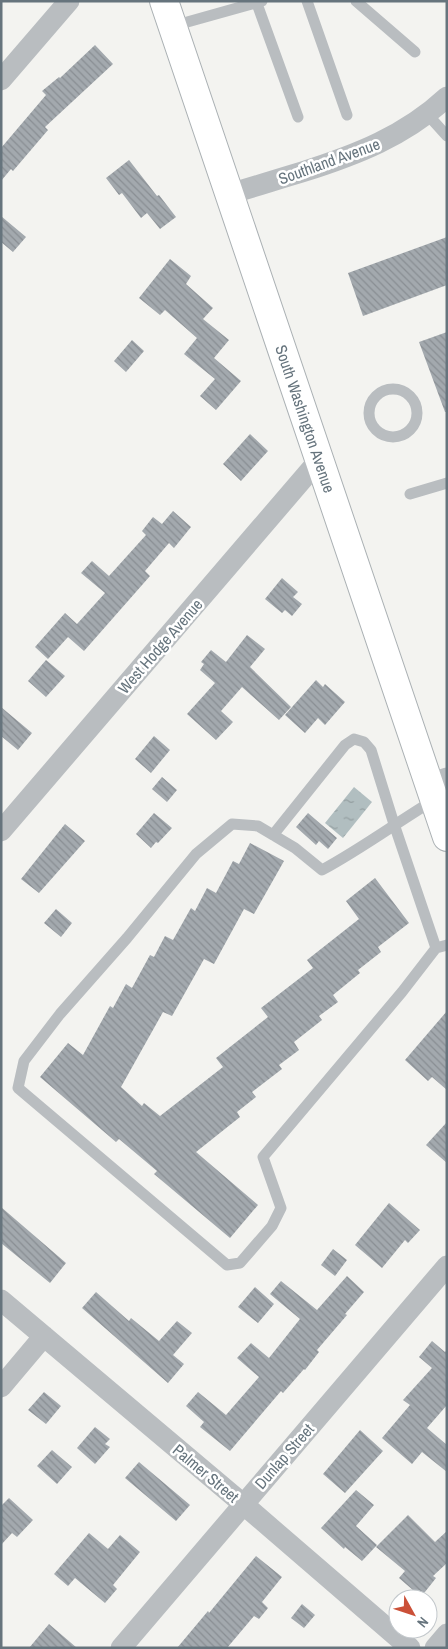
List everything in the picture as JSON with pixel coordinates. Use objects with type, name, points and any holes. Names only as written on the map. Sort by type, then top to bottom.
[{"type":"street","points":[[1,80],[70,1]]},
{"type":"street","name":"South Washington Avenue","points":[[168,14],[319,460],[437,787],[447,837]]},
{"type":"street","name":"Southland Avenue","points":[[229,194],[348,157],[386,140],[428,114],[447,97]]},
{"type":"street","name":"West Hodge Avenue","points":[[1,832],[319,460]]},
{"type":"street","name":"Dunlap Street","points":[[121,1648],[447,1266]]},
{"type":"street","name":"Palmer Street","points":[[1,1300],[410,1648]]},
{"type":"street","points":[[1,1387],[44,1336]]},
{"type":"street","points":[[436,1648],[447,1634]]},
{"type":"lane","points":[[307,1],[347,115]]},
{"type":"lane","points":[[356,1],[415,52]]},
{"type":"lane","points":[[168,14],[258,2],[298,117]]},
{"type":"lane","points":[[428,114],[447,136]]},
{"type":"lane","points":[[389,388],[405,391],[412,397],[417,411],[413,426],[402,435],[391,438],[379,433],[369,419],[370,403],[375,396],[389,388]]},
{"type":"lane","points":[[410,494],[447,484]]},
{"type":"lane","points":[[274,835],[345,745],[354,739],[364,742],[372,750],[394,824],[441,947],[263,1157],[281,1208],[272,1226],[240,1263],[227,1265],[18,1088],[24,1060],[60,1014],[127,938],[196,854],[232,824],[258,826],[295,848],[322,870],[355,852],[394,824],[437,787]]},
{"type":"water","points":[[354,787],[372,802],[343,838],[325,823]]},
{"type":"building","points":[[95,45],[113,64],[45,127],[48,130],[13,171],[11,169],[1,181],[1,148],[46,95],[42,91],[60,78]]},
{"type":"building","points":[[129,160],[176,217],[160,229],[147,213],[141,218],[122,193],[119,195],[106,178]]},
{"type":"building","points":[[1,216],[26,237],[13,252],[1,242]]},
{"type":"building","points":[[447,237],[447,285],[363,316],[348,273]]},
{"type":"building","points":[[170,259],[191,276],[186,284],[213,308],[203,319],[229,340],[214,358],[241,381],[216,410],[200,396],[215,379],[184,354],[197,338],[165,310],[160,315],[139,298]]},
{"type":"building","points":[[447,332],[447,412],[445,412],[419,342]]},
{"type":"building","points":[[132,340],[144,351],[126,372],[114,361]]},
{"type":"building","points":[[250,434],[268,451],[241,481],[223,464]]},
{"type":"building","points":[[173,511],[191,527],[174,548],[169,543],[145,571],[150,576],[84,651],[68,637],[48,659],[35,647],[65,613],[77,624],[105,593],[81,573],[92,561],[109,576],[146,535],[142,531],[153,517],[162,524]]},
{"type":"building","points":[[282,578],[298,592],[293,597],[302,604],[292,616],[285,610],[282,613],[265,599]]},
{"type":"building","points":[[247,635],[265,649],[250,667],[291,707],[279,720],[242,687],[221,711],[233,722],[216,740],[187,714],[215,683],[200,670],[204,664],[201,662],[211,650],[226,662]]},
{"type":"building","points":[[46,660],[65,676],[46,697],[28,681]]},
{"type":"building","points":[[316,680],[323,687],[325,684],[345,702],[325,725],[318,718],[305,733],[285,715]]},
{"type":"building","points":[[1,707],[32,733],[18,750],[1,736]]},
{"type":"building","points":[[154,736],[170,750],[151,773],[135,759]]},
{"type":"building","points":[[162,777],[177,790],[167,802],[152,789]]},
{"type":"building","points":[[154,813],[172,828],[151,848],[136,834]]},
{"type":"building","points":[[308,813],[337,838],[328,849],[319,841],[316,845],[296,827]]},
{"type":"building","points":[[65,824],[85,841],[39,893],[21,879]]},
{"type":"building","points":[[250,843],[284,861],[254,914],[244,909],[214,964],[204,959],[172,1016],[163,1012],[121,1087],[142,1106],[144,1103],[160,1116],[223,1067],[216,1058],[268,1017],[261,1008],[313,968],[307,960],[359,919],[346,901],[375,878],[409,923],[378,947],[381,952],[358,970],[360,973],[333,995],[338,1002],[319,1016],[322,1020],[294,1042],[299,1050],[279,1065],[282,1069],[252,1092],[256,1097],[237,1112],[240,1117],[196,1152],[258,1205],[230,1238],[154,1174],[157,1171],[119,1139],[116,1142],[40,1077],[68,1043],[83,1055],[110,1006],[113,1008],[126,984],[132,988],[150,955],[154,957],[165,936],[173,940],[191,908],[195,911],[207,888],[216,893],[233,861],[239,864]]},
{"type":"building","points":[[56,909],[72,923],[61,937],[44,923]]},
{"type":"building","points":[[447,1011],[447,1090],[432,1077],[428,1081],[405,1060]]},
{"type":"building","points":[[447,1122],[447,1163],[426,1145]]},
{"type":"building","points":[[389,1203],[420,1230],[408,1243],[405,1240],[382,1268],[355,1245]]},
{"type":"building","points":[[1,1207],[66,1263],[50,1283],[1,1243]]},
{"type":"building","points":[[333,1249],[347,1260],[335,1276],[321,1265]]},
{"type":"building","points":[[347,1276],[364,1292],[317,1350],[319,1352],[305,1370],[283,1393],[281,1391],[230,1451],[200,1427],[204,1422],[186,1406],[198,1392],[226,1415],[259,1377],[237,1358],[251,1343],[269,1358],[300,1319],[270,1294],[281,1281],[317,1310]]},
{"type":"building","points":[[255,1287],[274,1304],[258,1323],[238,1307]]},
{"type":"building","points":[[96,1292],[129,1321],[131,1318],[159,1341],[177,1321],[192,1333],[173,1355],[184,1364],[168,1383],[82,1308]]},
{"type":"building","points":[[432,1341],[445,1352],[447,1350],[447,1405],[427,1428],[447,1445],[447,1472],[422,1452],[412,1464],[382,1438],[410,1405],[403,1400],[432,1368],[419,1357]]},
{"type":"building","points":[[44,1392],[61,1406],[46,1424],[28,1410]]},
{"type":"building","points":[[95,1427],[110,1439],[105,1444],[110,1447],[95,1464],[77,1448]]},
{"type":"building","points":[[360,1430],[383,1451],[345,1493],[323,1474]]},
{"type":"building","points":[[52,1450],[72,1467],[57,1484],[37,1466]]},
{"type":"building","points":[[139,1462],[190,1505],[176,1521],[125,1478]]},
{"type":"building","points":[[356,1490],[374,1505],[356,1526],[377,1545],[362,1561],[345,1547],[344,1549],[321,1528]]},
{"type":"building","points":[[9,1498],[33,1520],[17,1537],[12,1533],[1,1545],[1,1506]]},
{"type":"building","points":[[408,1515],[435,1542],[447,1531],[447,1563],[433,1576],[436,1578],[427,1589],[412,1589],[399,1578],[405,1571],[376,1547]]},
{"type":"building","points":[[89,1533],[108,1549],[120,1535],[140,1552],[113,1585],[117,1589],[105,1603],[75,1578],[68,1586],[54,1574]]},
{"type":"building","points":[[256,1556],[282,1577],[262,1602],[268,1608],[259,1619],[254,1616],[227,1648],[177,1648],[208,1611],[209,1613]]},
{"type":"building","points":[[302,1604],[315,1615],[304,1628],[291,1618]]},
{"type":"building","points":[[49,1624],[77,1648],[29,1648]]}]
